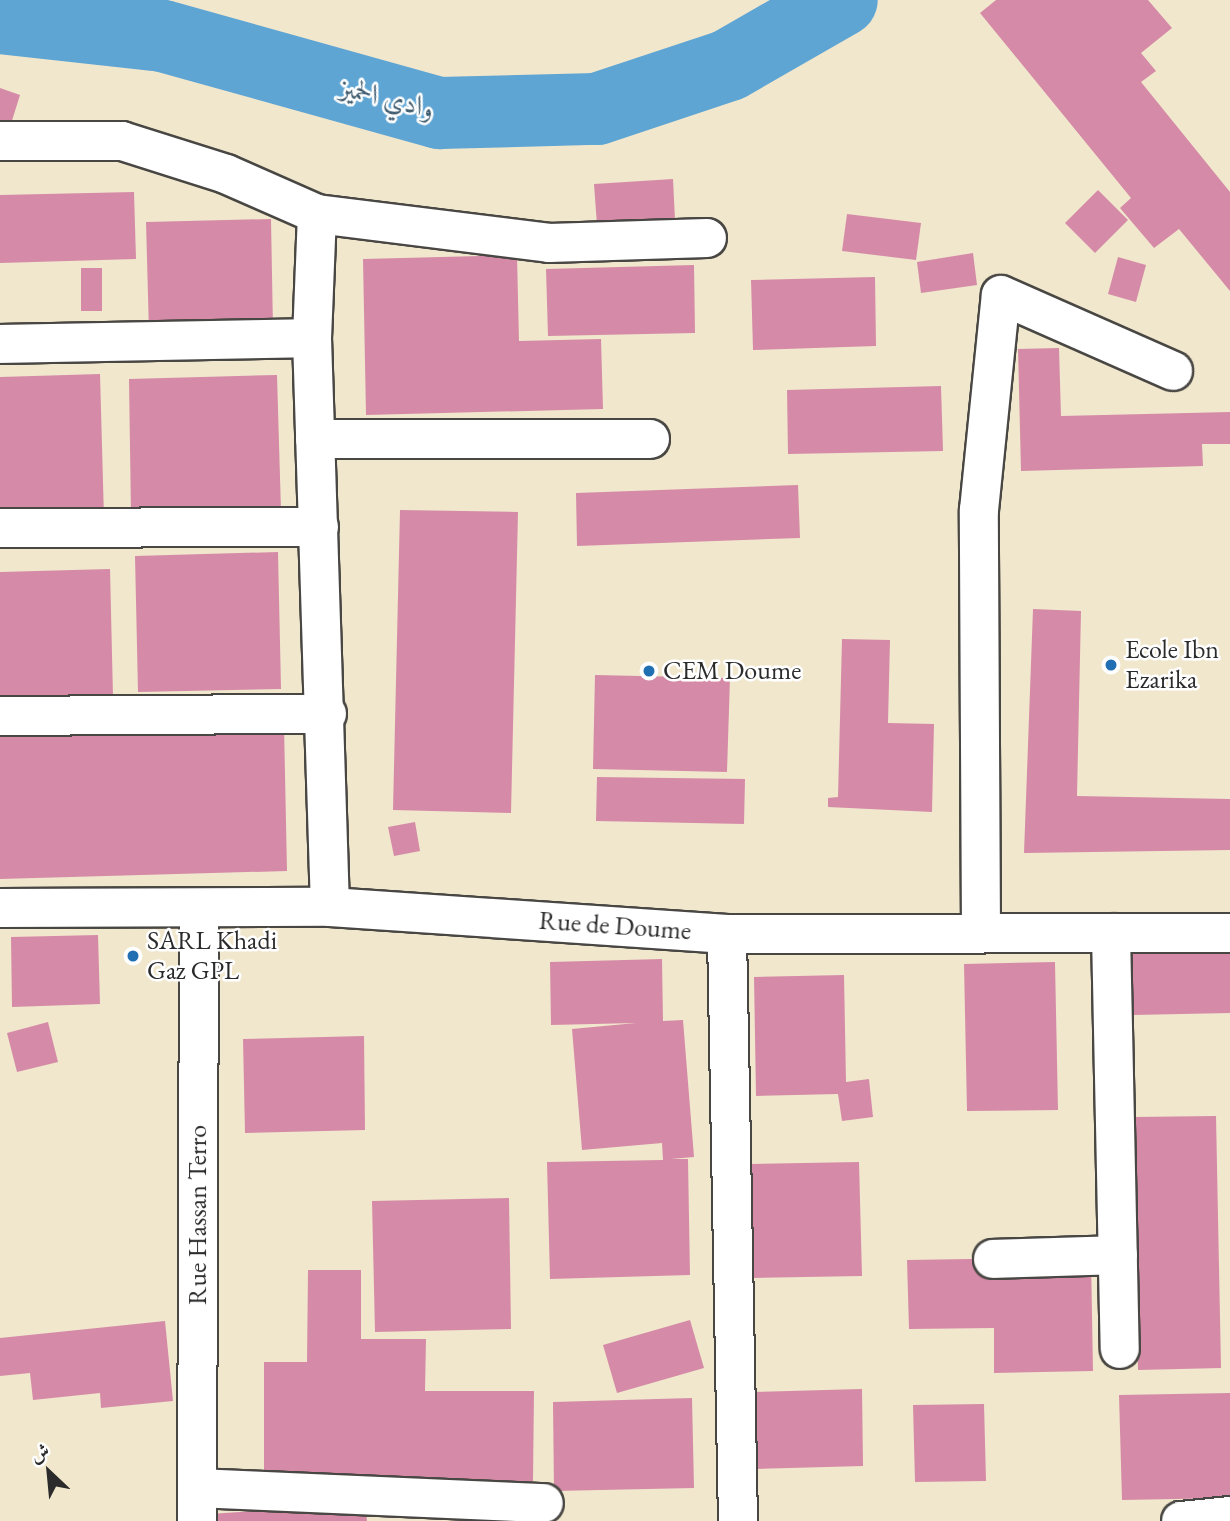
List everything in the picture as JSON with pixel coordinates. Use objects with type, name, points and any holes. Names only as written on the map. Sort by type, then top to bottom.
[{"type":"street","points":[[0,141],[122,141],[226,174],[317,214],[549,243],[707,238]]},
{"type":"street","points":[[317,214],[312,338],[327,714],[330,907]]},
{"type":"street","points":[[981,933],[979,510],[1001,295],[1173,370]]},
{"type":"street","points":[[0,344],[312,338]]},
{"type":"street","points":[[315,439],[650,439]]},
{"type":"street","points":[[0,528],[319,527]]},
{"type":"street","points":[[0,716],[327,714]]},
{"type":"street","name":"Rue de Doume","points":[[0,908],[199,910],[330,907],[727,934],[1230,933]]},
{"type":"street","name":"Rue Hassan Terro","points":[[197,1504],[199,910]]},
{"type":"street","points":[[1111,933],[1119,1349]]},
{"type":"street","points":[[727,934],[738,1521]]},
{"type":"street","points":[[993,1259],[1118,1255]]},
{"type":"street","points":[[197,1504],[544,1503]]},
{"type":"street","points":[[1181,1521],[1230,1516]]},
{"type":"building","points":[[996,0],[1148,0],[1172,28],[1141,53],[1156,71],[1141,82],[1230,192],[1230,291],[1179,229],[1154,248],[1120,208],[1131,198],[980,13]]},
{"type":"building","points":[[0,88],[20,95],[10,127],[0,124]]},
{"type":"building","points":[[673,179],[675,220],[597,225],[594,184]]},
{"type":"building","points":[[1098,190],[1128,220],[1095,253],[1065,223]]},
{"type":"building","points":[[134,192],[136,259],[0,263],[0,195]]},
{"type":"building","points":[[847,214],[921,223],[916,260],[842,251]]},
{"type":"building","points":[[271,219],[273,329],[149,332],[146,222]]},
{"type":"building","points":[[973,253],[977,285],[921,293],[917,262]]},
{"type":"building","points":[[517,255],[519,341],[601,339],[603,409],[366,415],[363,259]]},
{"type":"building","points":[[1118,257],[1146,265],[1136,302],[1108,294]]},
{"type":"building","points":[[694,265],[695,333],[548,336],[546,269]]},
{"type":"building","points":[[81,268],[102,268],[102,311],[81,311]]},
{"type":"building","points":[[875,277],[876,346],[753,350],[751,280]]},
{"type":"building","points":[[1059,348],[1061,416],[1230,412],[1230,444],[1202,444],[1203,466],[1021,471],[1018,349]]},
{"type":"building","points":[[100,374],[104,518],[0,521],[0,377]]},
{"type":"building","points":[[277,375],[281,511],[131,515],[129,379]]},
{"type":"building","points":[[941,386],[943,451],[788,454],[787,390]]},
{"type":"building","points":[[798,485],[800,538],[577,546],[576,493]]},
{"type":"building","points":[[400,510],[518,512],[511,813],[393,810]]},
{"type":"building","points":[[278,552],[281,689],[138,692],[135,556]]},
{"type":"building","points":[[110,569],[113,697],[0,699],[0,572]]},
{"type":"building","points":[[1033,609],[1081,611],[1077,796],[1230,799],[1230,850],[1024,853]]},
{"type":"building","points":[[842,639],[890,640],[888,723],[934,724],[932,812],[828,807],[828,798],[838,797]]},
{"type":"building","points":[[595,675],[730,678],[727,772],[593,769]]},
{"type":"building","points":[[284,726],[287,871],[0,879],[0,733]]},
{"type":"building","points":[[597,777],[745,779],[744,824],[596,821]]},
{"type":"building","points":[[415,822],[420,851],[394,856],[388,827]]},
{"type":"building","points":[[98,935],[100,1004],[12,1007],[11,937]]},
{"type":"building","points":[[1230,950],[1230,1013],[1133,1015],[1132,952]]},
{"type":"building","points":[[662,959],[663,1021],[683,1020],[694,1157],[671,1159],[688,1159],[690,1275],[550,1279],[547,1162],[663,1160],[662,1143],[582,1150],[572,1029],[636,1023],[551,1025],[550,962]]},
{"type":"building","points":[[1055,962],[1058,1110],[967,1111],[964,964]]},
{"type":"building","points":[[844,975],[846,1082],[869,1079],[873,1117],[842,1121],[838,1094],[756,1096],[754,977]]},
{"type":"building","points":[[48,1022],[58,1062],[17,1072],[7,1033]]},
{"type":"building","points":[[364,1036],[365,1130],[245,1133],[243,1039]]},
{"type":"building","points":[[1216,1116],[1221,1368],[1138,1370],[1133,1117]]},
{"type":"building","points":[[859,1162],[862,1276],[753,1278],[751,1164]]},
{"type":"building","points":[[509,1198],[511,1329],[375,1332],[372,1201]]},
{"type":"building","points":[[1091,1257],[1093,1371],[994,1373],[994,1328],[909,1329],[907,1260]]},
{"type":"building","points":[[308,1270],[361,1270],[361,1339],[426,1339],[425,1391],[534,1391],[533,1481],[264,1481],[264,1362],[307,1362]]},
{"type":"building","points":[[690,1320],[704,1368],[617,1393],[603,1345]]},
{"type":"building","points":[[165,1321],[173,1401],[101,1408],[100,1393],[33,1400],[30,1373],[0,1376],[0,1338]]},
{"type":"building","points":[[862,1389],[863,1466],[753,1469],[752,1392]]},
{"type":"building","points":[[1230,1393],[1230,1498],[1122,1500],[1119,1395]]},
{"type":"building","points":[[692,1398],[694,1488],[554,1491],[553,1402]]},
{"type":"building","points":[[984,1404],[986,1481],[915,1482],[913,1405]]},
{"type":"building","points":[[365,1504],[367,1521],[210,1521],[209,1514]]},
{"type":"waterway","name":"وادي الحميز","points":[[0,18],[163,36],[439,113],[597,109],[729,65],[842,0]]},
{"type":"place","name":"Ecole Ibn Ezarika","points":[[1111,665]]},
{"type":"place","name":"CEM Doume","points":[[649,671]]},
{"type":"place","name":"SARL Khadi Gaz GPL","points":[[133,956]]}]
